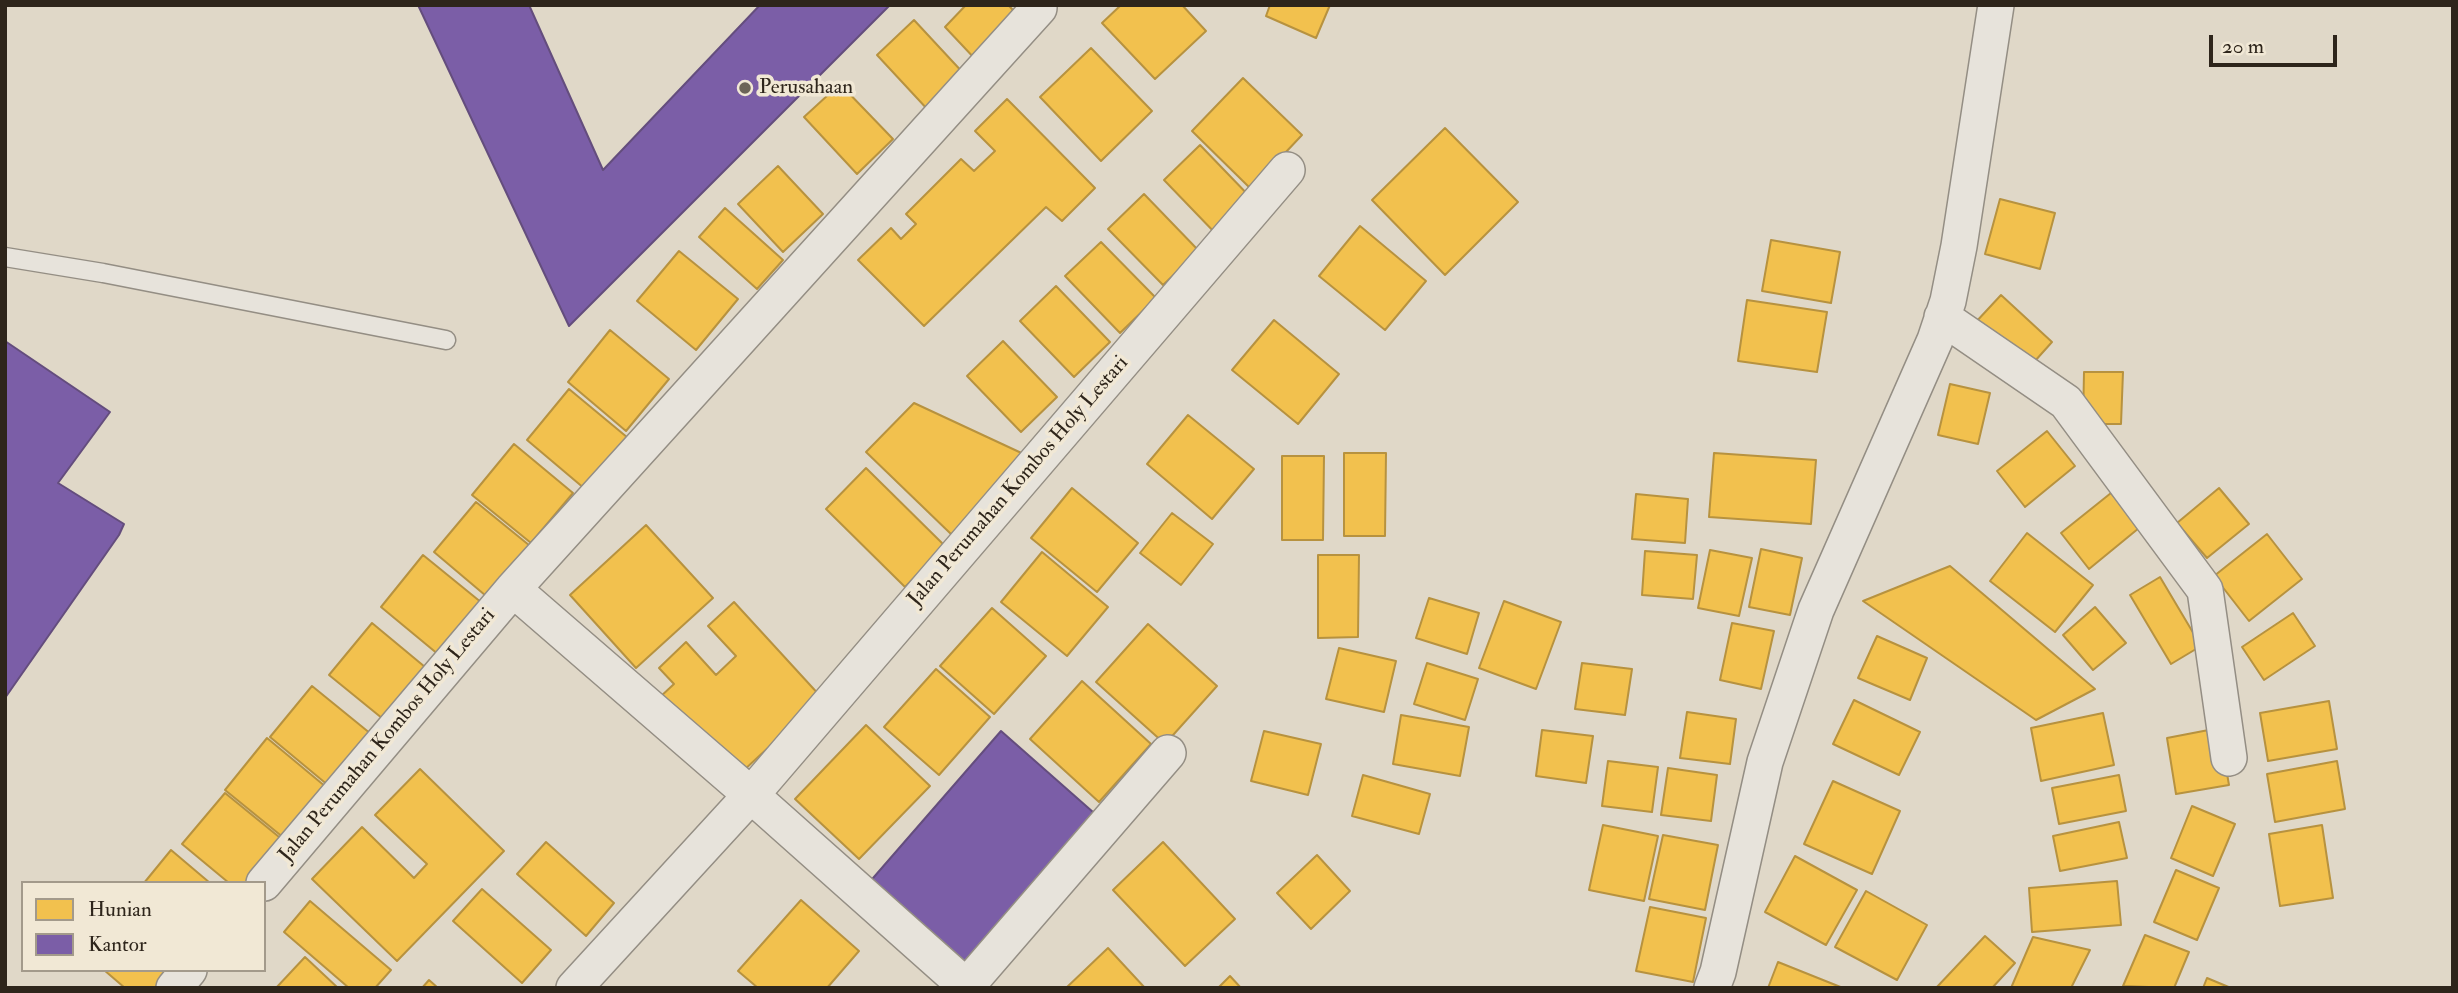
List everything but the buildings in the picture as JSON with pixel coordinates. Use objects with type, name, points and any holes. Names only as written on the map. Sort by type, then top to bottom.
[{"type":"street","points":[[1712,988],[1718,972],[1765,762],[1816,610],[1872,488],[1935,340],[1942,317],[1959,246],[1996,5]]},
{"type":"street","name":"Jalan Perumahan Kombos Holy Lestari","points":[[266,881],[513,589],[1039,8]]},
{"type":"street","name":"Jalan Perumahan Kombos Holy Lestari","points":[[574,988],[751,795],[1287,170]]},
{"type":"street","points":[[1942,317],[2066,402],[2205,590],[2229,758]]},
{"type":"street","name":"Jalan Perumahan Kombos Holy Lestari","points":[[513,589],[751,795],[966,987],[1168,753]]},
{"type":"street","points":[[174,988],[187,972]]},
{"type":"lane","points":[[5,257],[103,273],[446,340]]},
{"type":"place","name":"Perusahaan","points":[[745,88]]}]
